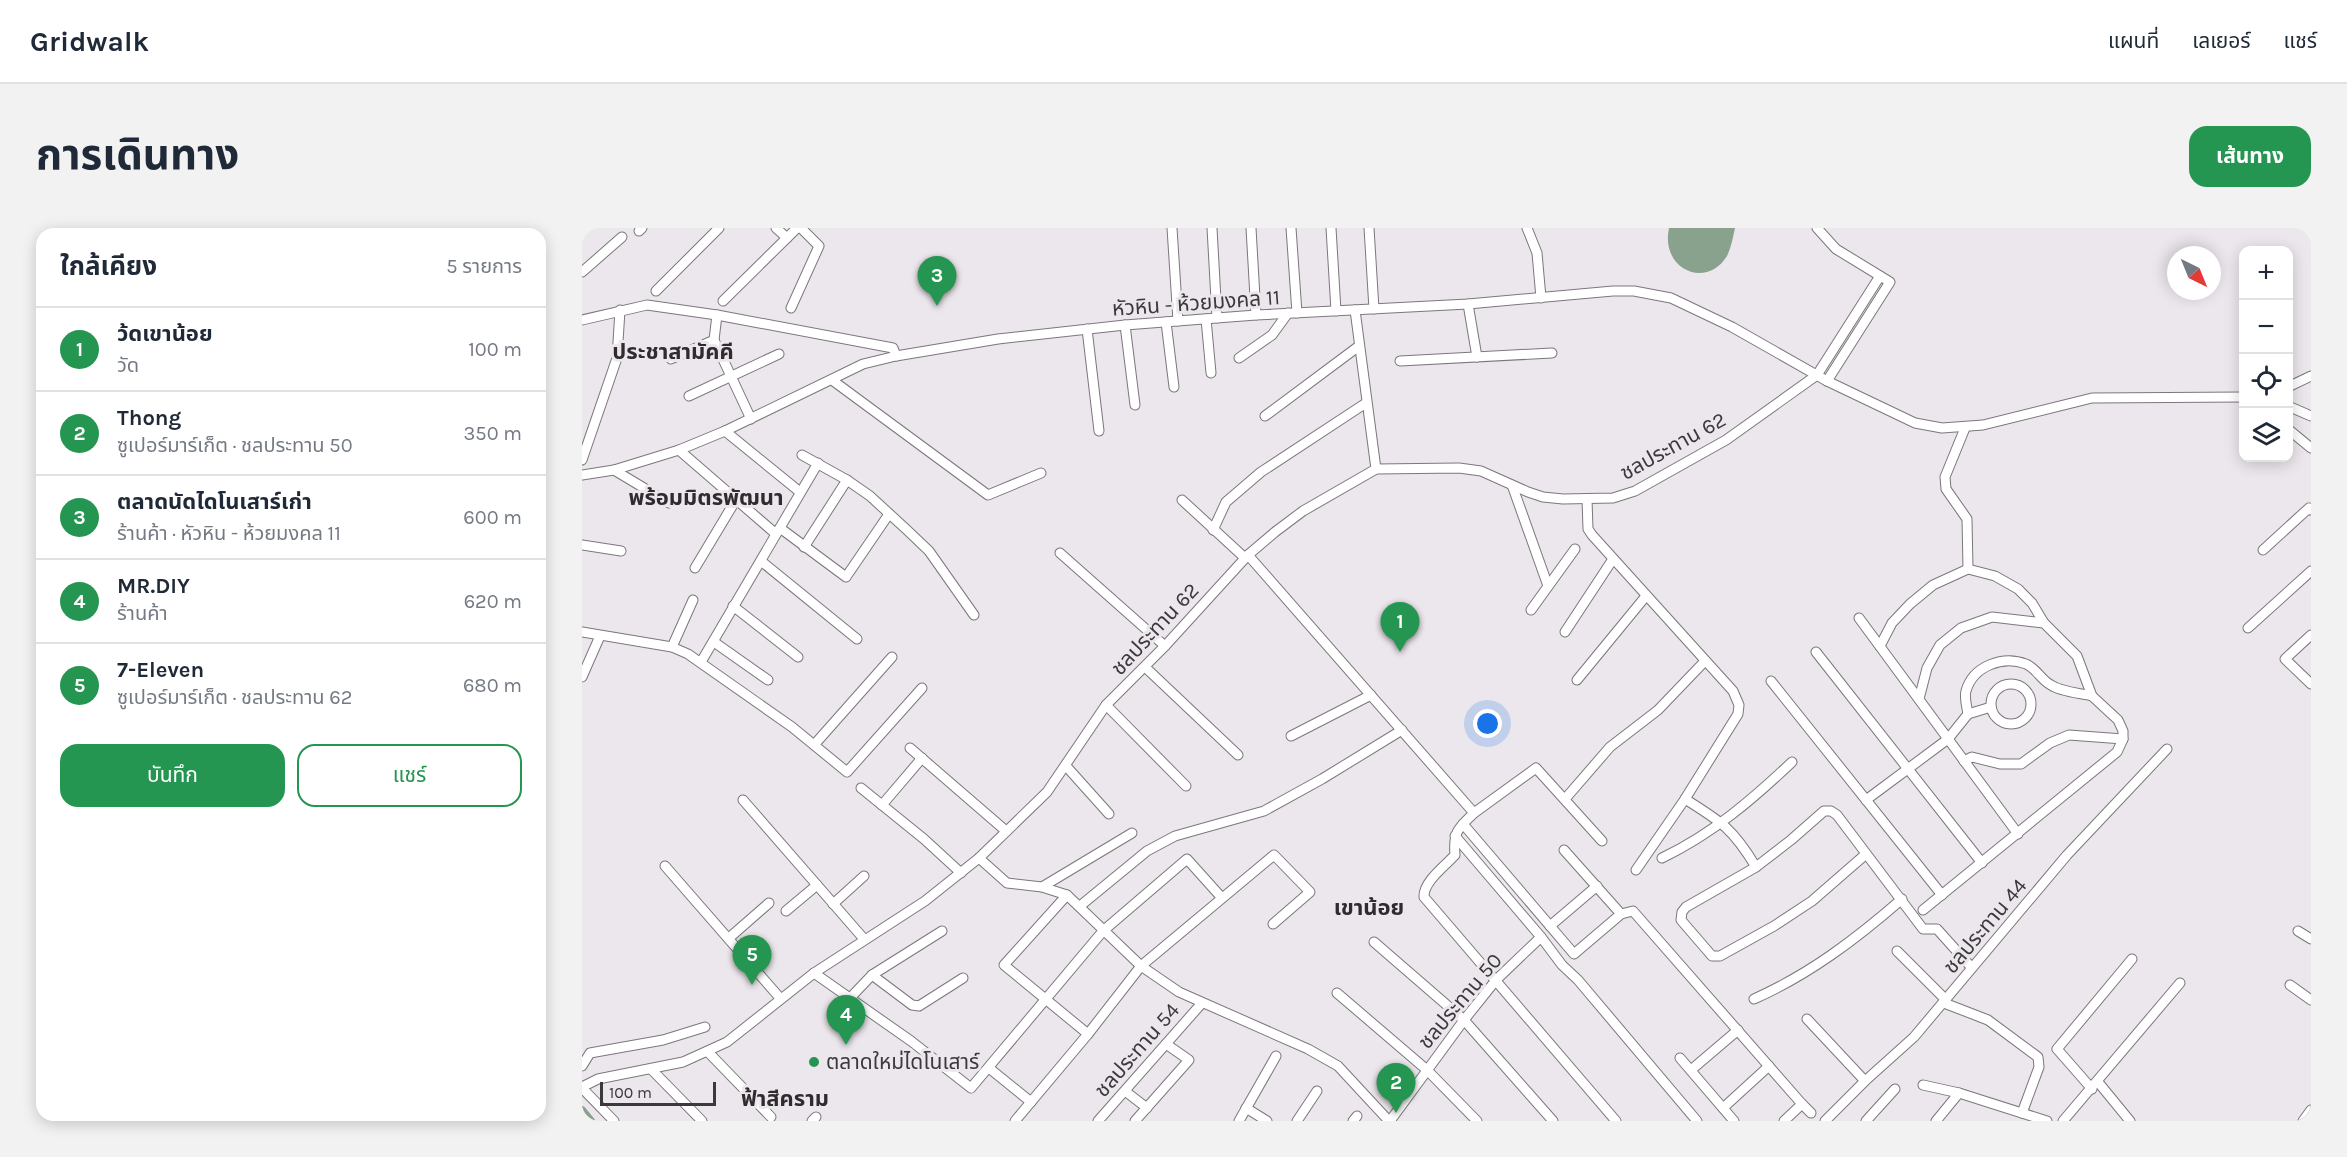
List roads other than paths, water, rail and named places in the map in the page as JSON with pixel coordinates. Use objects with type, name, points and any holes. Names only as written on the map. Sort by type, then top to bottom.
[{"type":"street","points":[[656,291],[719,228]]},
{"type":"street","points":[[776,228],[787,238]]},
{"type":"street","points":[[723,301],[799,228],[819,246],[791,308]]},
{"type":"street","points":[[1212,228],[1217,318]]},
{"type":"street","points":[[1251,228],[1257,315]]},
{"type":"street","points":[[1239,358],[1272,334],[1292,313],[1291,228]]},
{"type":"street","points":[[1331,228],[1336,311]]},
{"type":"street","points":[[1369,228],[1374,309]]},
{"type":"street","points":[[1527,228],[1537,253],[1541,298]]},
{"type":"street","points":[[1817,228],[1836,249],[1890,282],[1827,381]]},
{"type":"street","points":[[1169,230],[1178,321]]},
{"type":"street","points":[[583,270],[622,237]]},
{"type":"street","points":[[1817,375],[1880,276]]},
{"type":"street","name":"หัวหิน - ห้วยมงคล 11","points":[[582,475],[614,470],[679,450],[751,419],[863,364],[896,356],[998,339],[1125,325],[1257,315],[1468,304],[1634,291],[1671,298],[1714,317],[1827,381],[1915,423],[1942,428],[1965,428],[2092,398],[2239,397]]},
{"type":"street","points":[[582,320],[647,304],[893,348],[896,356]]},
{"type":"street","points":[[1468,304],[1477,357]]},
{"type":"street","points":[[582,460],[617,358],[620,310]]},
{"type":"street","points":[[1355,310],[1376,469]]},
{"type":"street","points":[[717,315],[714,340],[751,419]]},
{"type":"street","points":[[1206,319],[1211,373]]},
{"type":"street","points":[[1166,322],[1174,387]]},
{"type":"street","points":[[1125,325],[1135,405]]},
{"type":"street","points":[[1087,329],[1099,431]]},
{"type":"street","points":[[671,359],[714,340]]},
{"type":"street","points":[[1265,416],[1359,346]]},
{"type":"street","points":[[1401,361],[1552,353]]},
{"type":"street","points":[[689,396],[779,354]]},
{"type":"street","name":"ชลประทาน 62","points":[[583,1085],[598,1079],[683,1062],[708,1052],[743,1030],[814,973],[925,901],[961,873],[1047,792],[1106,705],[1165,646],[1247,557],[1303,511],[1376,469],[1406,467],[1459,468],[1481,471],[1543,497],[1613,498],[1635,491],[1673,472],[1726,440],[1817,375]]},
{"type":"street","points":[[2293,385],[2311,376]]},
{"type":"street","points":[[832,380],[984,492],[993,494],[1041,473]]},
{"type":"street","points":[[1213,530],[1226,502],[1261,471],[1366,403]]},
{"type":"street","points":[[2293,408],[2311,417]]},
{"type":"street","points":[[1965,428],[1945,477],[1946,489],[1967,519],[1968,569]]},
{"type":"street","points":[[725,431],[800,492]]},
{"type":"street","points":[[2293,432],[2311,448]]},
{"type":"street","points":[[679,450],[778,531],[846,577],[889,514]]},
{"type":"street","points":[[802,455],[847,480],[870,496],[929,551],[974,615]]},
{"type":"street","points":[[701,662],[818,463]]},
{"type":"street","points":[[614,470],[669,503]]},
{"type":"street","points":[[804,547],[847,480]]},
{"type":"street","points":[[1512,485],[1548,586]]},
{"type":"street","points":[[695,568],[736,498]]},
{"type":"street","points":[[1587,499],[1588,529],[1732,691],[1740,705],[1738,714],[1685,799],[1636,870]]},
{"type":"street","points":[[1182,500],[1213,530],[1247,557],[1474,813]]},
{"type":"street","points":[[2263,550],[2309,508],[2311,510]]},
{"type":"street","points":[[582,545],[621,551]]},
{"type":"street","points":[[1531,610],[1575,549]]},
{"type":"street","points":[[1060,553],[1165,646]]},
{"type":"street","points":[[1565,632],[1613,559]]},
{"type":"street","points":[[761,561],[857,639]]},
{"type":"street","points":[[1880,646],[1892,623],[1933,585],[1968,569],[1995,576],[2018,589],[2032,603],[2044,623],[2077,657],[2092,696],[2118,720],[2123,731],[2123,739],[2117,752],[1923,910]]},
{"type":"street","points":[[2248,628],[2311,571]]},
{"type":"street","points":[[1577,680],[1646,596]]},
{"type":"street","points":[[672,648],[693,600]]},
{"type":"street","points":[[733,606],[798,657]]},
{"type":"street","points":[[1919,699],[1927,668],[1940,645],[1961,628],[1992,617],[2044,623]]},
{"type":"street","points":[[1859,618],[2018,834]]},
{"type":"street","points":[[582,632],[672,648],[701,662],[847,772],[922,688]]},
{"type":"street","points":[[2311,635],[2285,659],[2311,684]]},
{"type":"street","points":[[582,677],[600,636]]},
{"type":"street","points":[[714,642],[768,680]]},
{"type":"street","points":[[1816,652],[1982,863]]},
{"type":"street","points":[[814,745],[892,657]]},
{"type":"street","points":[[1565,799],[1610,747],[1658,710],[1706,661]]},
{"type":"street","points":[[1968,714],[1965,694],[1972,677],[1983,667],[2001,662],[2019,662],[2029,665],[2051,686],[2092,696]]},
{"type":"street","points":[[1144,668],[1238,755]]},
{"type":"street","points":[[1771,681],[1942,895]]},
{"type":"street","points":[[2007,685],[2020,686],[2030,701],[2028,714],[2012,724],[1999,720],[1991,706],[1994,693],[2007,685]]},
{"type":"street","points":[[1291,735],[1371,695]]},
{"type":"street","points":[[1106,705],[1186,786]]},
{"type":"street","points":[[1866,800],[1948,740],[1968,714],[1991,706]]},
{"type":"street","points":[[1080,906],[1147,851],[1175,836],[1264,811],[1402,730]]},
{"type":"street","points":[[1964,761],[1972,757],[2000,764],[2021,764],[2050,742],[2069,735],[2123,739]]},
{"type":"street","points":[[910,748],[1006,831]]},
{"type":"street","name":"ชลประทาน 44","points":[[1825,1121],[1914,1037],[2067,855],[2167,749]]},
{"type":"street","points":[[882,805],[922,758]]},
{"type":"street","points":[[1662,858],[1691,844],[1723,822],[1792,762]]},
{"type":"street","points":[[1066,766],[1109,814]]},
{"type":"street","points":[[1602,841],[1536,768],[1474,813],[1457,829],[1455,855],[1429,883],[1423,893],[1424,897],[1616,1121]]},
{"type":"street","points":[[861,788],[924,839],[961,873]]},
{"type":"street","points":[[1685,799],[1723,822],[1741,842],[1756,867]]},
{"type":"street","points":[[743,800],[864,939]]},
{"type":"street","points":[[1866,854],[1812,901],[1774,926],[1720,956],[1712,956],[1683,923],[1682,912],[1686,907],[1756,867],[1824,811],[1831,811],[1837,815],[1923,929],[1937,929],[1972,968]]},
{"type":"street","points":[[1463,824],[1574,954],[1621,914],[1633,911],[1810,1113]]},
{"type":"street","points":[[1042,887],[1132,832]]},
{"type":"street","points":[[1455,836],[1562,965],[1578,980],[1697,1121]]},
{"type":"street","points":[[1564,850],[1621,914]]},
{"type":"street","points":[[1015,1121],[1141,966],[1274,855],[1310,893],[1273,924]]},
{"type":"street","points":[[979,858],[1007,883],[1042,887],[1067,895],[1103,931],[1158,979],[1202,1003],[1308,1049],[1338,1066],[1390,1121]]},
{"type":"street","points":[[814,973],[851,997],[972,1088],[1103,931],[1187,859],[1222,898]]},
{"type":"street","points":[[665,866],[780,998]]},
{"type":"street","points":[[833,904],[864,876]]},
{"type":"street","points":[[786,911],[817,885]]},
{"type":"street","points":[[1550,926],[1597,886]]},
{"type":"street","points":[[1067,895],[1004,966],[1088,1034]]},
{"type":"street","points":[[1754,999],[1781,987],[1823,962],[1902,899]]},
{"type":"street","points":[[729,938],[769,903]]},
{"type":"street","points":[[851,997],[872,975],[942,931]]},
{"type":"street","points":[[2298,931],[2311,939]]},
{"type":"street","name":"ชลประทาน 50","points":[[1390,1121],[1496,980],[1541,937]]},
{"type":"street","points":[[1374,942],[1464,1020],[1553,1121]]},
{"type":"street","points":[[1897,951],[1945,1001],[1988,1020],[2038,1057],[2039,1067],[2022,1116]]},
{"type":"street","points":[[2130,1121],[2057,1049],[2132,959]]},
{"type":"street","points":[[872,975],[912,1005],[919,1006],[963,978]]},
{"type":"street","points":[[2063,1121],[2180,983]]},
{"type":"street","points":[[2290,985],[2311,999]]},
{"type":"street","points":[[1337,993],[1427,1070],[1477,1121]]},
{"type":"street","name":"ชลประทาน 54","points":[[1098,1121],[1202,1003]]},
{"type":"street","points":[[1808,1019],[1864,1082]]},
{"type":"street","points":[[582,1066],[590,1053],[663,1040],[705,1027]]},
{"type":"street","points":[[1690,1071],[1738,1030]]},
{"type":"street","points":[[1136,1121],[1189,1060],[1166,1044]]},
{"type":"street","points":[[708,1052],[771,1118]]},
{"type":"street","points":[[1239,1121],[1276,1056]]},
{"type":"street","points":[[1680,1058],[1734,1121]]},
{"type":"street","points":[[1723,1108],[1770,1066]]},
{"type":"street","points":[[989,1068],[1031,1102]]},
{"type":"street","points":[[651,1069],[702,1121]]},
{"type":"street","points":[[583,1085],[614,1121]]},
{"type":"street","points":[[1923,1085],[1959,1093],[2022,1116],[2047,1121]]},
{"type":"street","points":[[1866,1121],[1895,1089]]},
{"type":"street","points":[[1125,1091],[1147,1108]]},
{"type":"street","points":[[1297,1121],[1317,1091]]},
{"type":"street","points":[[1936,1121],[1959,1093]]},
{"type":"street","points":[[1784,1121],[1803,1104]]},
{"type":"street","points":[[1246,1108],[1267,1121]]},
{"type":"street","points":[[2303,1121],[2311,1110]]},
{"type":"waterway","points":[[582,1110],[591,1121]]},
{"type":"place","name":"ตลาดนัดไดโนเสาร์เก่า","points":[[937,306]]},
{"type":"place","name":"ว้ดเขาน้อย","points":[[1400,652]]},
{"type":"place","name":"7-Eleven","points":[[752,985]]},
{"type":"place","name":"MR.DIY","points":[[846,1045]]},
{"type":"place","name":"ตลาดใหม่ไดโนเสาร์","points":[[814,1062]]},
{"type":"place","name":"Thong","points":[[1396,1113]]},
{"type":"district","name":"ประชาสามัคคี","points":[[673,351]]},
{"type":"district","name":"พร้อมมิตรพัฒนา","points":[[706,497]]},
{"type":"district","name":"เขาน้อย","points":[[1369,907]]},
{"type":"district","name":"ฟ้าสีคราม","points":[[785,1098]]}]
